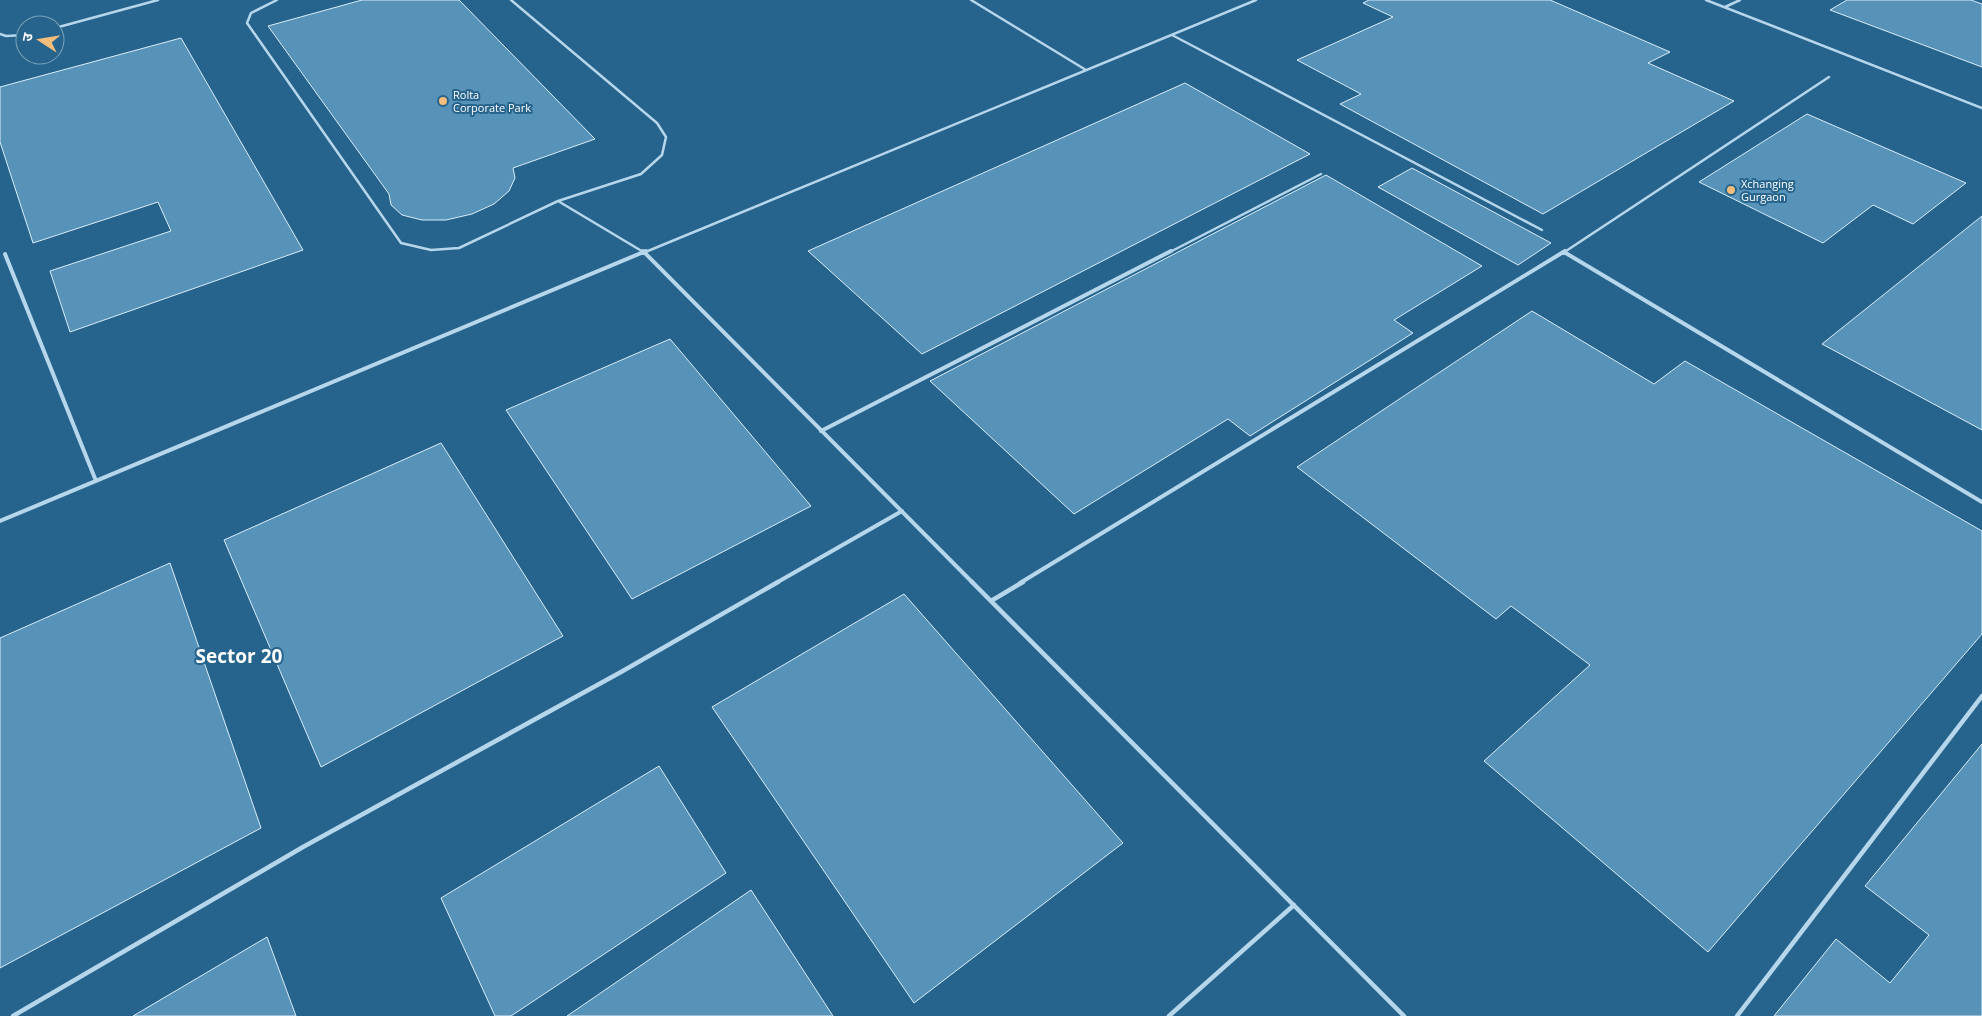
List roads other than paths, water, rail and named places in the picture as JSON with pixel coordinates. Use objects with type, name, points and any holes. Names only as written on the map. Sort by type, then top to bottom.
[{"type":"lane","points":[[65,25],[158,0]]},
{"type":"lane","points":[[277,0],[251,13],[247,23],[401,243],[431,250],[458,248],[558,201],[641,174],[662,155],[666,136],[657,123],[511,0]]},
{"type":"lane","points":[[971,0],[1086,70]]},
{"type":"lane","points":[[0,521],[644,252],[1256,0]]},
{"type":"lane","points":[[1706,0],[1982,108]]},
{"type":"lane","points":[[1725,8],[1740,0]]},
{"type":"lane","points":[[0,34],[15,36]]},
{"type":"lane","points":[[1172,35],[1542,230]]},
{"type":"lane","points":[[991,601],[1564,252],[1829,77]]},
{"type":"lane","points":[[822,431],[1321,174]]},
{"type":"lane","points":[[558,201],[644,252],[1404,1016]]},
{"type":"lane","points":[[1564,252],[1982,502]]},
{"type":"lane","points":[[5,254],[96,481]]},
{"type":"lane","points":[[13,1016],[303,847],[621,672],[902,512]]},
{"type":"lane","points":[[1738,1016],[1982,696]]},
{"type":"lane","points":[[1169,1016],[1294,905]]},
{"type":"place","name":"Rolta Corporate Park","points":[[443,101]]},
{"type":"place","name":"Xchanging Gurgaon","points":[[1731,190]]},
{"type":"district","name":"Sector 20","points":[[239,656]]}]
